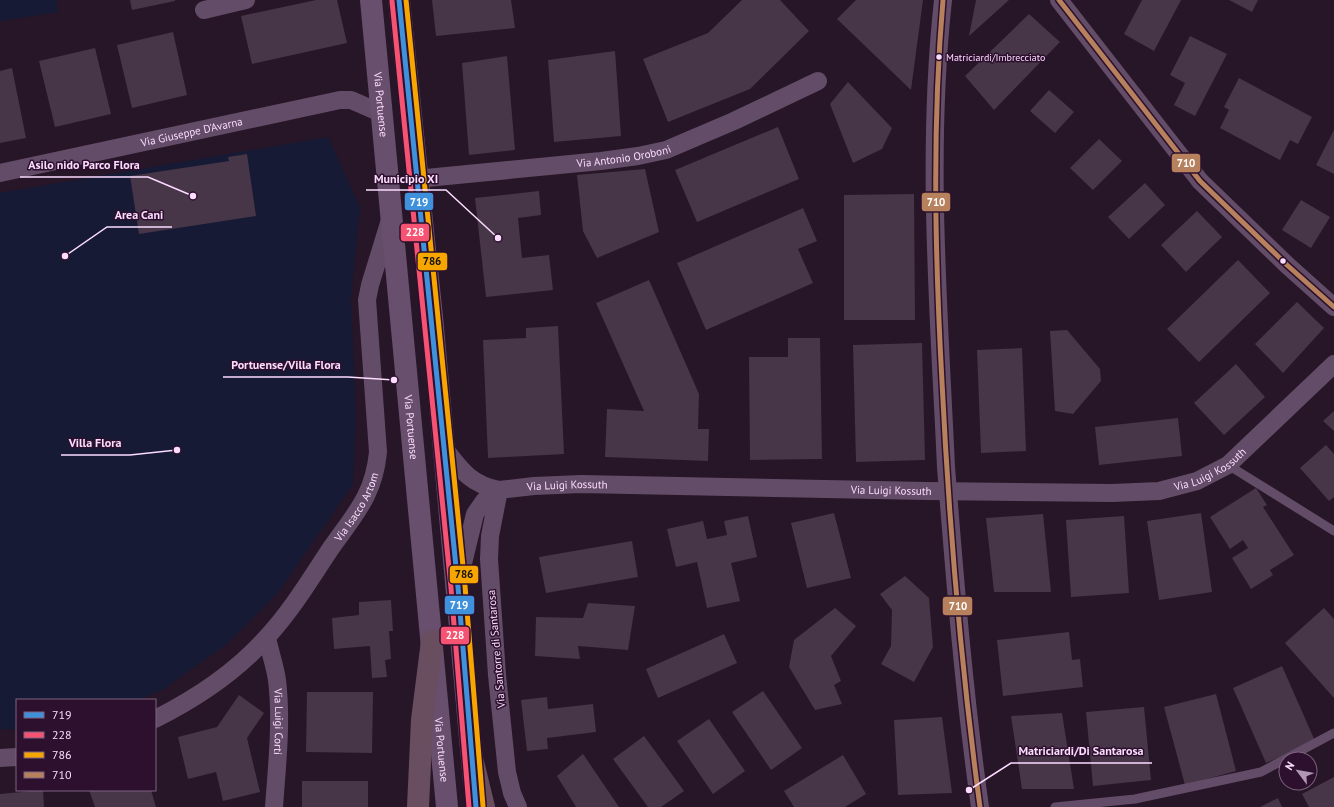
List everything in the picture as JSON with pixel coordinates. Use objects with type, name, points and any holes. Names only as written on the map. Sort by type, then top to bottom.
[{"type":"highway","points":[[418,807],[422,720],[432,642]]},
{"type":"highway","points":[[473,762],[484,807]]},
{"type":"main road","name":"Via Portuense","points":[[371,0],[447,807]]},
{"type":"main road","points":[[399,0],[416,179],[432,316],[458,587],[476,807]]},
{"type":"street","points":[[204,10],[246,0]]},
{"type":"street","points":[[943,0],[937,54],[934,164],[948,490],[971,739],[980,807]]},
{"type":"street","points":[[1059,0],[1200,181],[1286,265],[1334,307]]},
{"type":"street","name":"Via Antonio Oroboni","points":[[416,179],[601,161],[638,156],[666,150],[734,121],[818,82]]},
{"type":"street","name":"Via Giuseppe D'Avarna","points":[[0,173],[340,100],[351,100],[381,113]]},
{"type":"street","name":"Via Isacco Artom","points":[[156,718],[217,681],[245,659],[267,638],[294,603],[364,501],[375,477],[378,452],[367,300],[372,277],[391,219]]},
{"type":"street","name":"Via Luigi Kossuth","points":[[444,448],[461,470],[474,481],[486,487],[499,490],[519,487],[582,484],[948,490],[1159,491],[1187,484],[1211,475],[1228,465],[1334,364]]},
{"type":"street","name":"Via Luigi Kossuth","points":[[458,587],[475,514],[484,501],[499,490]]},
{"type":"street","name":"Via Santorre di Santarosa","points":[[499,490],[490,536],[488,560],[507,772],[512,793],[518,807]]},
{"type":"street","name":"Via Luigi Corti","points":[[267,638],[275,668],[278,692],[274,807]]},
{"type":"street","points":[[0,758],[16,757]]},
{"type":"lane","points":[[1228,465],[1334,531]]},
{"type":"lane","points":[[1055,807],[1135,799],[1261,772],[1334,733]]},
{"type":"shaded area","points":[[0,0],[56,0],[58,12],[0,21]]},
{"type":"shaded area","points":[[328,137],[360,207],[351,298],[356,417],[353,484],[278,593],[228,643],[164,689],[142,699],[16,699],[16,730],[0,729],[0,193]]},
{"type":"building","points":[[130,0],[175,0],[175,1],[132,10]]},
{"type":"building","points":[[316,0],[337,0],[347,43],[252,64],[241,16]]},
{"type":"building","points":[[432,0],[511,0],[515,28],[436,36]]},
{"type":"building","points":[[742,0],[780,0],[809,31],[750,89],[668,122],[643,59],[708,33]]},
{"type":"building","points":[[856,0],[923,0],[911,90],[837,19]]},
{"type":"building","points":[[976,0],[1009,0],[969,36]]},
{"type":"building","points":[[1142,0],[1181,0],[1154,51],[1124,34]]},
{"type":"building","points":[[1229,0],[1258,0],[1252,12]]},
{"type":"building","points":[[1029,14],[1060,42],[994,110],[965,76]]},
{"type":"building","points":[[173,32],[187,95],[132,108],[117,45]]},
{"type":"building","points":[[1190,36],[1227,54],[1195,116],[1174,105],[1185,83],[1170,75]]},
{"type":"building","points":[[95,48],[111,114],[55,127],[39,61]]},
{"type":"building","points":[[615,51],[621,136],[554,142],[548,60]]},
{"type":"building","points":[[507,56],[515,150],[469,155],[462,63]]},
{"type":"building","points":[[12,68],[26,138],[0,143],[0,71]]},
{"type":"building","points":[[1239,78],[1312,117],[1298,144],[1290,140],[1280,160],[1220,128],[1229,110],[1224,107]]},
{"type":"building","points":[[848,82],[892,128],[882,149],[853,163],[830,104]]},
{"type":"building","points":[[1049,90],[1074,112],[1055,133],[1030,111]]},
{"type":"building","points":[[778,127],[799,179],[697,222],[675,170]]},
{"type":"building","points":[[1334,130],[1334,174],[1316,165]]},
{"type":"building","points":[[1099,139],[1122,161],[1093,190],[1070,168]]},
{"type":"building","points":[[247,154],[256,216],[139,234],[130,176],[229,161],[228,157]]},
{"type":"building","points":[[645,169],[659,232],[597,258],[583,231],[577,175]]},
{"type":"building","points":[[1145,183],[1165,205],[1129,239],[1108,217]]},
{"type":"building","points":[[539,191],[541,215],[518,218],[522,258],[549,255],[553,290],[486,297],[475,198]]},
{"type":"building","points":[[914,194],[915,320],[844,320],[844,195]]},
{"type":"building","points":[[1301,200],[1330,217],[1311,248],[1282,230]]},
{"type":"building","points":[[803,208],[817,241],[798,249],[813,283],[706,330],[677,263]]},
{"type":"building","points":[[1197,211],[1222,237],[1186,272],[1161,245]]},
{"type":"building","points":[[1238,260],[1270,293],[1199,362],[1167,329]]},
{"type":"building","points":[[649,280],[699,394],[698,429],[709,429],[708,461],[605,457],[607,409],[644,411],[596,303]]},
{"type":"building","points":[[1297,302],[1324,328],[1283,373],[1255,344]]},
{"type":"building","points":[[558,326],[564,454],[488,458],[483,340],[526,338],[526,328]]},
{"type":"building","points":[[1067,330],[1100,369],[1101,381],[1073,414],[1055,411],[1050,331]]},
{"type":"building","points":[[788,338],[820,338],[822,459],[750,460],[749,357],[788,357]]},
{"type":"building","points":[[922,343],[925,460],[856,462],[853,345]]},
{"type":"building","points":[[1022,348],[1026,451],[981,453],[977,350]]},
{"type":"building","points":[[1236,364],[1265,397],[1224,435],[1194,403]]},
{"type":"building","points":[[1334,411],[1334,431],[1323,421]]},
{"type":"building","points":[[1178,418],[1182,456],[1099,465],[1095,427]]},
{"type":"building","points":[[1326,445],[1334,454],[1334,497],[1329,501],[1300,468]]},
{"type":"building","points":[[1256,488],[1267,505],[1263,507],[1294,555],[1270,570],[1273,575],[1251,589],[1232,558],[1248,548],[1243,540],[1230,549],[1210,517]]},
{"type":"building","points":[[834,513],[851,578],[807,588],[791,523]]},
{"type":"building","points":[[1201,513],[1212,592],[1159,600],[1147,521]]},
{"type":"building","points":[[1043,514],[1051,592],[994,592],[986,518]]},
{"type":"building","points":[[748,516],[757,557],[731,563],[740,601],[707,608],[697,562],[676,567],[667,529],[703,521],[707,539],[727,535],[724,521]]},
{"type":"building","points":[[1124,516],[1129,593],[1071,597],[1066,520]]},
{"type":"building","points":[[632,541],[638,577],[546,593],[539,557]]},
{"type":"building","points":[[905,576],[929,598],[933,647],[914,682],[881,664],[891,646],[892,610],[880,594]]},
{"type":"building","points":[[391,600],[393,631],[389,631],[391,659],[385,660],[387,677],[372,678],[370,646],[334,649],[332,618],[359,615],[359,602]]},
{"type":"building","points":[[588,603],[635,606],[628,650],[578,646],[580,659],[535,656],[536,617],[583,618]]},
{"type":"building","points":[[835,608],[856,626],[831,656],[841,681],[834,685],[842,704],[815,710],[789,667],[794,640]]},
{"type":"building","points":[[1324,608],[1334,619],[1334,698],[1285,643]]},
{"type":"building","points":[[1069,632],[1072,660],[1080,659],[1083,687],[1003,696],[997,640]]},
{"type":"building","points":[[724,634],[737,663],[658,698],[646,669]]},
{"type":"building","points":[[1282,666],[1315,741],[1293,751],[1278,751],[1278,758],[1266,763],[1233,688]]},
{"type":"building","points":[[763,691],[802,748],[771,770],[732,712]]},
{"type":"building","points":[[307,692],[373,692],[372,753],[306,752]]},
{"type":"building","points":[[1216,694],[1236,771],[1185,785],[1164,707]]},
{"type":"building","points":[[239,695],[264,713],[247,738],[260,792],[223,801],[216,772],[188,779],[178,737],[217,727]]},
{"type":"building","points":[[547,697],[548,709],[593,704],[596,732],[547,738],[548,749],[527,751],[521,700]]},
{"type":"building","points":[[1144,707],[1151,780],[1093,786],[1086,712]]},
{"type":"building","points":[[1062,713],[1074,789],[1022,789],[1011,716]]},
{"type":"building","points":[[942,717],[952,793],[898,795],[894,720]]},
{"type":"building","points":[[709,719],[745,771],[713,794],[677,741]]},
{"type":"building","points":[[644,736],[684,791],[661,807],[648,807],[613,759]]},
{"type":"building","points":[[583,754],[619,807],[576,807],[557,776]]},
{"type":"building","points":[[843,755],[866,794],[845,807],[794,807],[784,791]]},
{"type":"building","points":[[1334,777],[1334,807],[1309,807],[1302,794],[1308,791],[1318,791],[1318,786]]},
{"type":"building","points":[[302,781],[368,781],[368,807],[302,807]]},
{"type":"building","points":[[43,791],[44,807],[0,807],[0,794]]},
{"type":"building","points":[[89,791],[151,791],[156,807],[95,807]]},
{"type":"building","points":[[1278,798],[1282,807],[1260,807]]},
{"type":"transit line","name":"719","points":[[399,0],[458,587],[476,807]]},
{"type":"transit line","name":"786","points":[[406,0],[465,586],[483,806]]},
{"type":"transit line","name":"710","points":[[943,0],[937,96],[936,143],[936,239],[940,334],[948,488],[956,595],[980,807]]},
{"type":"transit line","name":"710","points":[[1059,0],[1200,181],[1287,265],[1334,307]]},
{"type":"transit line","name":"228","points":[[392,1],[451,588],[469,807]]},
{"type":"place","name":"Matriciardi/Imbrecciato","points":[[939,57]]},
{"type":"place","name":"Asilo nido Parco Flora","points":[[193,196]]},
{"type":"place","name":"Municipio XI","points":[[498,238]]},
{"type":"place","name":"Area Cani","points":[[65,256]]},
{"type":"place","name":"Portuense/Villa Flora","points":[[394,380]]},
{"type":"place","name":"Villa Flora","points":[[177,450]]},
{"type":"place","name":"Matriciardi/Di Santarosa","points":[[969,790]]}]
